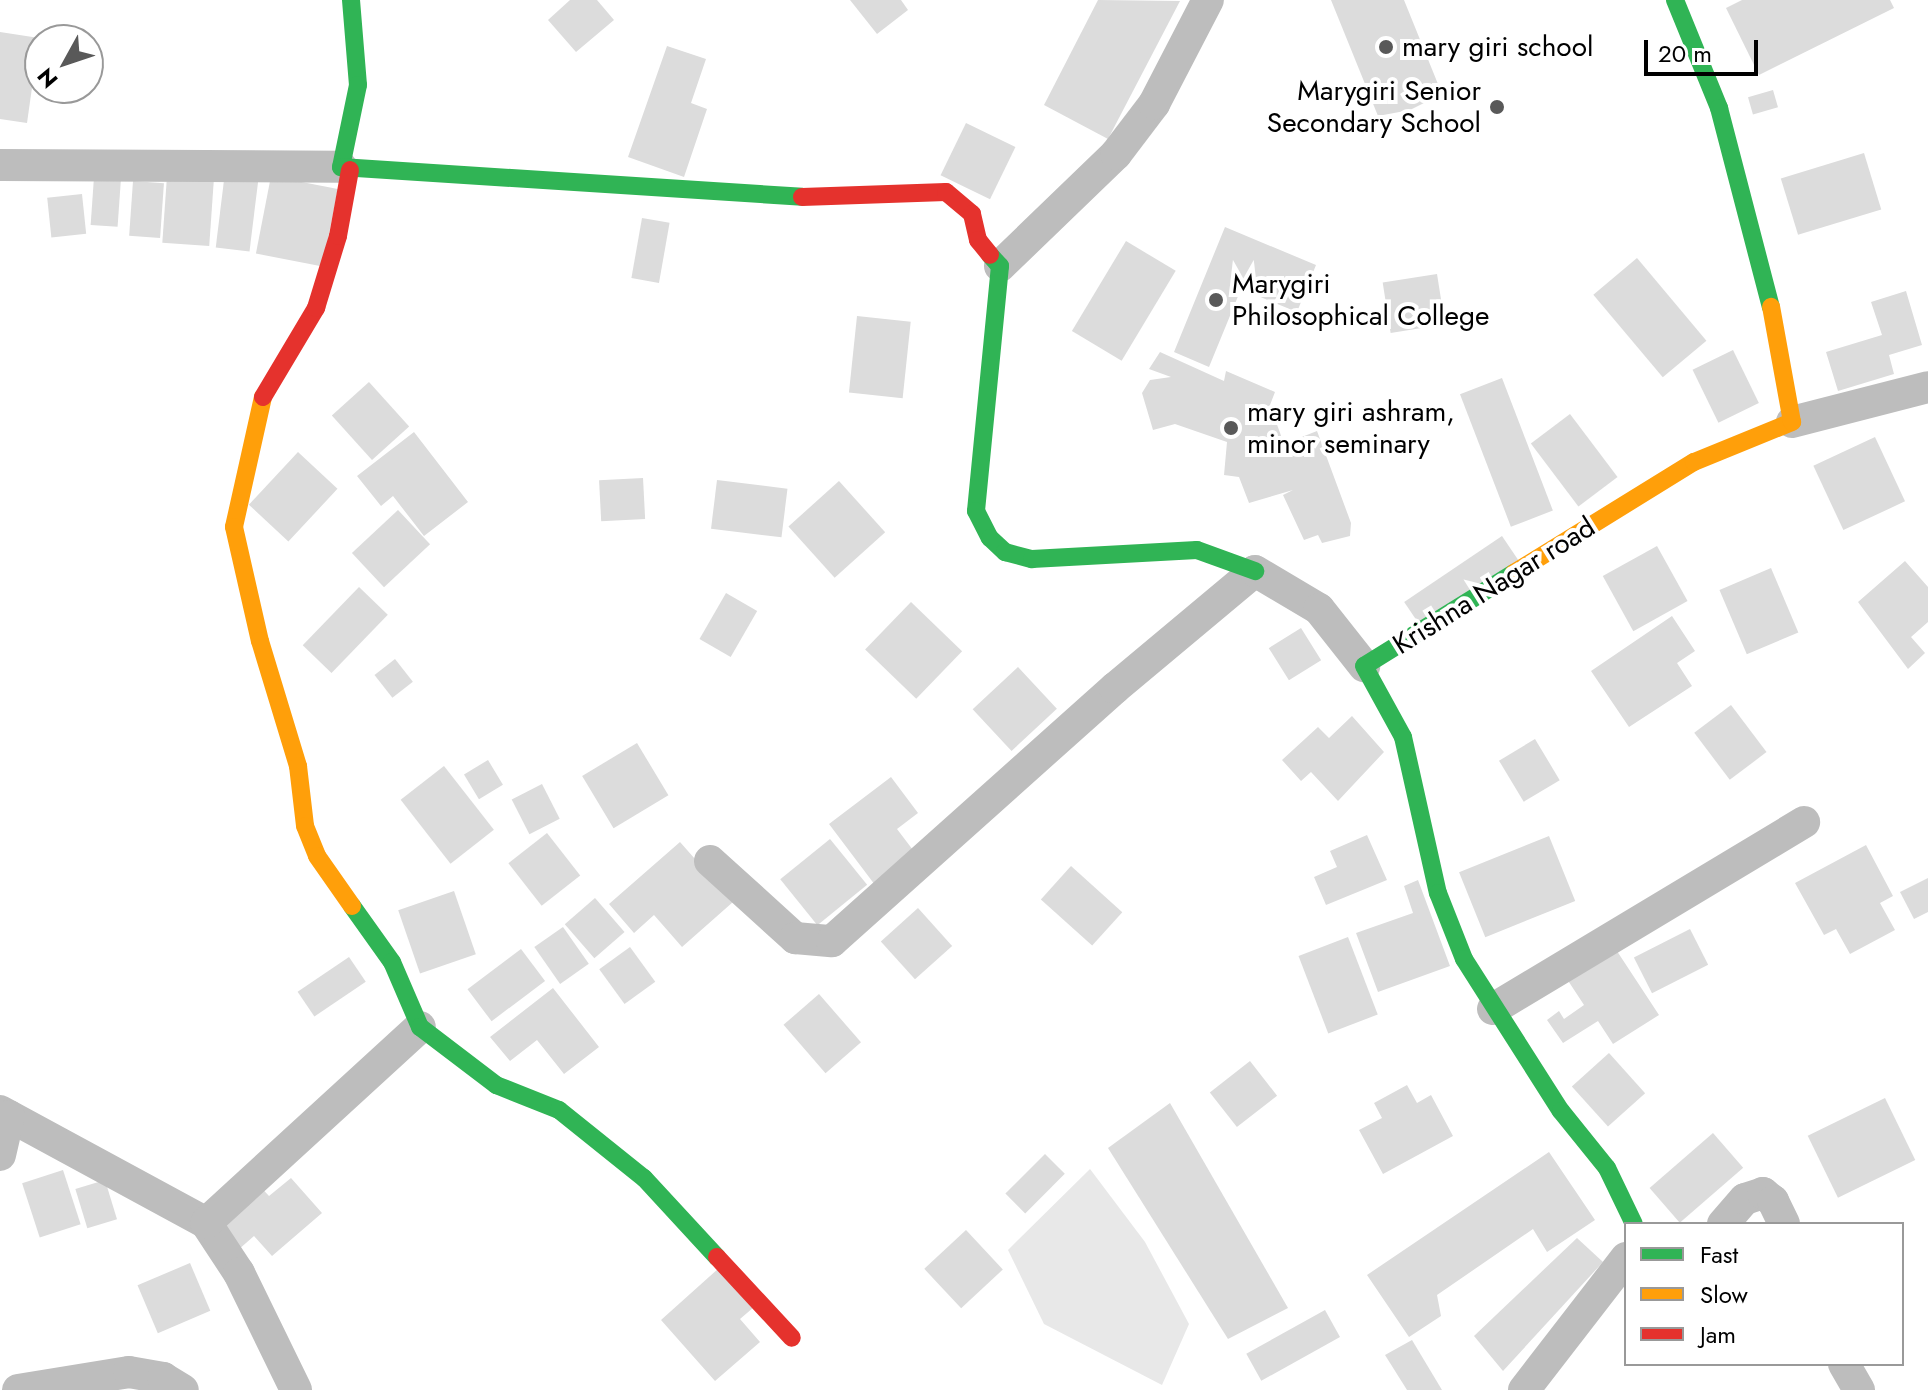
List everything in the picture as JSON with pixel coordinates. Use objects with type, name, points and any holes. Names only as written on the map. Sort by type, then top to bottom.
[{"type":"street","points":[[351,0],[358,85],[338,236],[316,308],[264,391],[234,527],[260,641],[298,766],[305,826],[317,856],[392,962],[420,1027],[496,1085],[559,1110],[644,1178],[792,1338]]},
{"type":"street","points":[[1208,0],[1154,104],[1116,154],[1000,266],[976,511],[990,538],[1005,552],[1032,559],[1197,550],[1255,571],[1319,609],[1364,666]]},
{"type":"street","points":[[1675,0],[1719,108],[1768,289],[1792,422],[1928,387]]},
{"type":"street","points":[[0,165],[345,168],[790,197],[946,192],[972,214],[978,240],[1000,266]]},
{"type":"street","name":"Krishna Nagar road","points":[[1633,1222],[1607,1168],[1561,1111],[1493,1009],[1464,959],[1438,893],[1403,737],[1364,666],[1694,462],[1792,422]]},
{"type":"street","points":[[710,861],[795,938],[832,941],[1115,688],[1255,571]]},
{"type":"street","points":[[1493,1009],[1804,822]]},
{"type":"street","points":[[206,1223],[420,1027]]},
{"type":"street","points":[[0,1155],[4,1114],[206,1223],[239,1273],[296,1390]]},
{"type":"street","points":[[1725,1222],[1745,1199],[1763,1193],[1773,1201],[1783,1222]]},
{"type":"street","points":[[1524,1390],[1624,1261]]},
{"type":"street","points":[[1845,1366],[1859,1390]]},
{"type":"street","points":[[18,1390],[129,1372],[163,1378],[183,1390]]},
{"type":"shaded area","points":[[1090,1169],[1145,1242],[1189,1324],[1162,1385],[1044,1324],[1008,1250]]},
{"type":"building","points":[[570,0],[597,0],[614,20],[576,52],[548,20]]},
{"type":"building","points":[[850,0],[901,0],[908,10],[877,34]]},
{"type":"building","points":[[1098,0],[1180,1],[1108,139],[1044,105]]},
{"type":"building","name":"mary giri school","points":[[1331,0],[1404,0],[1442,94],[1410,110],[1378,116]]},
{"type":"building","points":[[1742,0],[1890,0],[1894,8],[1759,75],[1726,8]]},
{"type":"building","points":[[0,32],[24,36],[24,104],[30,104],[27,123],[0,119]]},
{"type":"building","points":[[667,46],[706,59],[691,103],[707,109],[684,177],[628,157]]},
{"type":"building","points":[[1773,90],[1778,107],[1753,114],[1748,97]]},
{"type":"building","points":[[966,123],[1015,147],[990,199],[941,175]]},
{"type":"building","points":[[1864,153],[1881,209],[1798,235],[1781,178]]},
{"type":"building","points":[[225,172],[259,176],[249,252],[216,247]]},
{"type":"building","points":[[167,176],[214,179],[209,246],[162,243]]},
{"type":"building","points":[[271,176],[338,189],[323,267],[256,254]]},
{"type":"building","points":[[94,177],[121,179],[118,227],[91,225]]},
{"type":"building","points":[[133,181],[164,183],[160,238],[129,236]]},
{"type":"building","points":[[82,194],[86,234],[51,237],[47,198]]},
{"type":"building","points":[[642,218],[670,223],[659,283],[631,278]]},
{"type":"building","name":"Marygiri Philosophical College","points":[[1225,227],[1316,265],[1297,312],[1241,289],[1209,367],[1174,352]]},
{"type":"building","points":[[1126,241],[1176,271],[1122,361],[1072,331]]},
{"type":"building","points":[[1637,258],[1706,341],[1663,377],[1593,295]]},
{"type":"building","points":[[1437,274],[1445,324],[1391,333],[1383,283]]},
{"type":"building","points":[[1906,291],[1922,345],[1889,355],[1894,374],[1838,391],[1826,352],[1882,335],[1871,302]]},
{"type":"building","points":[[857,316],[911,322],[903,398],[849,393]]},
{"type":"building","points":[[1733,350],[1759,403],[1718,423],[1693,370]]},
{"type":"building","name":"mary giri ashram, minor seminary","points":[[1160,352],[1224,381],[1226,371],[1275,392],[1270,405],[1284,444],[1317,431],[1351,523],[1350,536],[1322,543],[1318,535],[1304,540],[1283,495],[1293,490],[1249,503],[1239,477],[1224,475],[1227,442],[1175,424],[1153,430],[1142,393],[1150,380],[1171,377],[1149,369]]},
{"type":"building","points":[[1502,378],[1553,511],[1511,527],[1460,394]]},
{"type":"building","points":[[369,382],[409,427],[372,460],[332,415]]},
{"type":"building","points":[[1570,414],[1618,477],[1578,507],[1531,443]]},
{"type":"building","points":[[414,432],[468,502],[424,536],[393,496],[381,506],[357,476]]},
{"type":"building","points":[[1875,437],[1905,501],[1843,530],[1813,466]]},
{"type":"building","points":[[298,452],[337,489],[288,541],[249,505]]},
{"type":"building","points":[[643,478],[645,519],[601,521],[599,480]]},
{"type":"building","points":[[717,480],[787,489],[781,537],[711,529]]},
{"type":"building","points":[[839,481],[885,532],[835,578],[788,527]]},
{"type":"building","points":[[398,510],[430,544],[384,587],[352,553]]},
{"type":"building","points":[[1502,536],[1520,563],[1422,629],[1404,602]]},
{"type":"building","points":[[1657,546],[1688,601],[1633,631],[1603,576]]},
{"type":"building","points":[[1905,561],[1928,587],[1928,622],[1911,637],[1925,653],[1908,669],[1858,602]]},
{"type":"building","points":[[1771,568],[1798,632],[1747,654],[1719,590]]},
{"type":"building","points":[[359,587],[388,615],[332,673],[303,645]]},
{"type":"building","points":[[726,593],[757,611],[731,657],[700,639]]},
{"type":"building","points":[[911,602],[962,651],[916,699],[865,649]]},
{"type":"building","points":[[1672,616],[1695,651],[1677,663],[1692,686],[1629,727],[1591,671]]},
{"type":"building","points":[[1301,628],[1321,660],[1289,680],[1269,648]]},
{"type":"building","points":[[395,659],[413,682],[392,698],[375,675]]},
{"type":"building","points":[[1018,667],[1057,709],[1012,751],[973,709]]},
{"type":"building","points":[[1731,705],[1767,752],[1730,780],[1694,733]]},
{"type":"building","points":[[1352,716],[1384,752],[1338,801],[1311,772],[1301,781],[1282,760],[1318,727],[1329,738]]},
{"type":"building","points":[[1535,739],[1560,780],[1524,802],[1499,761]]},
{"type":"building","points":[[637,743],[668,795],[614,828],[582,776]]},
{"type":"building","points":[[488,760],[503,785],[479,799],[464,774]]},
{"type":"building","points":[[444,766],[494,830],[451,864],[401,800]]},
{"type":"building","points":[[891,777],[918,813],[897,829],[916,854],[875,885],[829,824]]},
{"type":"building","points":[[542,784],[560,819],[529,834],[512,799]]},
{"type":"building","points":[[547,833],[580,876],[542,906],[508,863]]},
{"type":"building","points":[[1367,835],[1387,880],[1326,905],[1314,877],[1337,867],[1330,851]]},
{"type":"building","points":[[1549,836],[1575,901],[1485,937],[1459,872]]},
{"type":"building","points":[[830,839],[867,885],[817,925],[780,879]]},
{"type":"building","points":[[680,842],[733,902],[682,947],[654,915],[634,933],[609,904]]},
{"type":"building","points":[[1866,845],[1893,896],[1880,903],[1895,930],[1850,954],[1836,929],[1824,935],[1795,883]]},
{"type":"building","points":[[1071,866],[1122,912],[1092,946],[1041,899]]},
{"type":"building","points":[[1928,878],[1928,912],[1914,919],[1900,892]]},
{"type":"building","points":[[1418,880],[1450,966],[1378,992],[1356,933],[1413,913],[1404,886]]},
{"type":"building","points":[[454,891],[476,954],[420,974],[398,910]]},
{"type":"building","points":[[595,898],[625,932],[594,958],[565,924]]},
{"type":"building","points":[[918,908],[952,946],[915,979],[881,941]]},
{"type":"building","points":[[563,927],[589,964],[560,984],[534,947]]},
{"type":"building","points":[[1690,929],[1708,965],[1652,993],[1634,958]]},
{"type":"building","points":[[1348,937],[1378,1014],[1328,1033],[1299,956]]},
{"type":"building","points":[[1613,945],[1659,1015],[1613,1044],[1598,1021],[1563,1043],[1547,1020],[1559,1011],[1564,1019],[1584,1005],[1565,976]]},
{"type":"building","points":[[630,947],[655,982],[625,1004],[599,969]]},
{"type":"building","points":[[521,949],[545,981],[492,1021],[467,989]]},
{"type":"building","points":[[349,957],[366,982],[314,1017],[298,992]]},
{"type":"building","points":[[553,988],[599,1047],[564,1074],[537,1040],[510,1061],[490,1037]]},
{"type":"building","points":[[819,994],[861,1042],[826,1073],[784,1025]]},
{"type":"building","points":[[1609,1053],[1645,1093],[1608,1127],[1572,1086]]},
{"type":"building","points":[[1250,1061],[1277,1096],[1237,1127],[1210,1092]]},
{"type":"building","points":[[1407,1085],[1417,1103],[1431,1095],[1453,1136],[1383,1174],[1359,1130],[1382,1118],[1374,1103]]},
{"type":"building","points":[[1885,1098],[1915,1160],[1838,1198],[1808,1136]]},
{"type":"building","points":[[1170,1103],[1288,1308],[1228,1339],[1108,1148]]},
{"type":"building","points":[[1713,1133],[1743,1168],[1679,1222],[1650,1188]]},
{"type":"building","points":[[1549,1152],[1595,1220],[1547,1252],[1533,1229],[1437,1295],[1441,1316],[1409,1337],[1367,1275]]},
{"type":"building","points":[[1045,1154],[1065,1174],[1025,1213],[1005,1194]]},
{"type":"building","points":[[63,1170],[81,1224],[40,1237],[22,1183]]},
{"type":"building","points":[[291,1178],[322,1213],[272,1256],[254,1236],[238,1250],[211,1219],[255,1181],[269,1196]]},
{"type":"building","points":[[105,1180],[117,1219],[87,1228],[75,1189]]},
{"type":"building","points":[[966,1230],[1003,1269],[961,1308],[924,1269]]},
{"type":"building","points":[[1577,1238],[1603,1262],[1503,1371],[1474,1336]]},
{"type":"building","points":[[190,1263],[210,1311],[158,1333],[138,1285]]},
{"type":"building","points":[[719,1268],[754,1307],[740,1319],[760,1342],[715,1381],[661,1320]]},
{"type":"building","points":[[1325,1310],[1340,1337],[1261,1381],[1246,1354]]},
{"type":"building","points":[[1412,1340],[1442,1390],[1407,1390],[1385,1355]]},
{"type":"traffic: fast","points":[[351,0],[358,85],[341,167],[802,197]]},
{"type":"traffic: fast","points":[[1675,0],[1719,108],[1771,307]]},
{"type":"traffic: fast","points":[[990,255],[1000,266],[976,511],[990,538],[1005,552],[1032,559],[1197,550],[1255,571]]},
{"type":"traffic: fast","points":[[1514,573],[1364,666],[1403,737],[1438,893],[1464,959],[1561,1111],[1607,1168],[1633,1222]]},
{"type":"traffic: fast","points":[[352,906],[392,962],[420,1027],[496,1085],[559,1110],[644,1178],[717,1257]]},
{"type":"traffic: slow","points":[[1514,573],[1694,462],[1792,422],[1771,307]]},
{"type":"traffic: slow","points":[[263,397],[234,527],[260,641],[298,766],[305,826],[317,856],[352,906]]},
{"type":"traffic: jam","points":[[263,397],[316,308],[338,236],[350,170]]},
{"type":"traffic: jam","points":[[802,197],[946,192],[972,214],[978,240],[990,255]]},
{"type":"traffic: jam","points":[[717,1257],[792,1338]]},
{"type":"place","name":"mary giri school","points":[[1386,47]]},
{"type":"place","name":"Marygiri Senior Secondary School","points":[[1497,107]]},
{"type":"place","name":"Marygiri Philosophical College","points":[[1216,300]]},
{"type":"place","name":"mary giri ashram, minor seminary","points":[[1231,428]]}]
